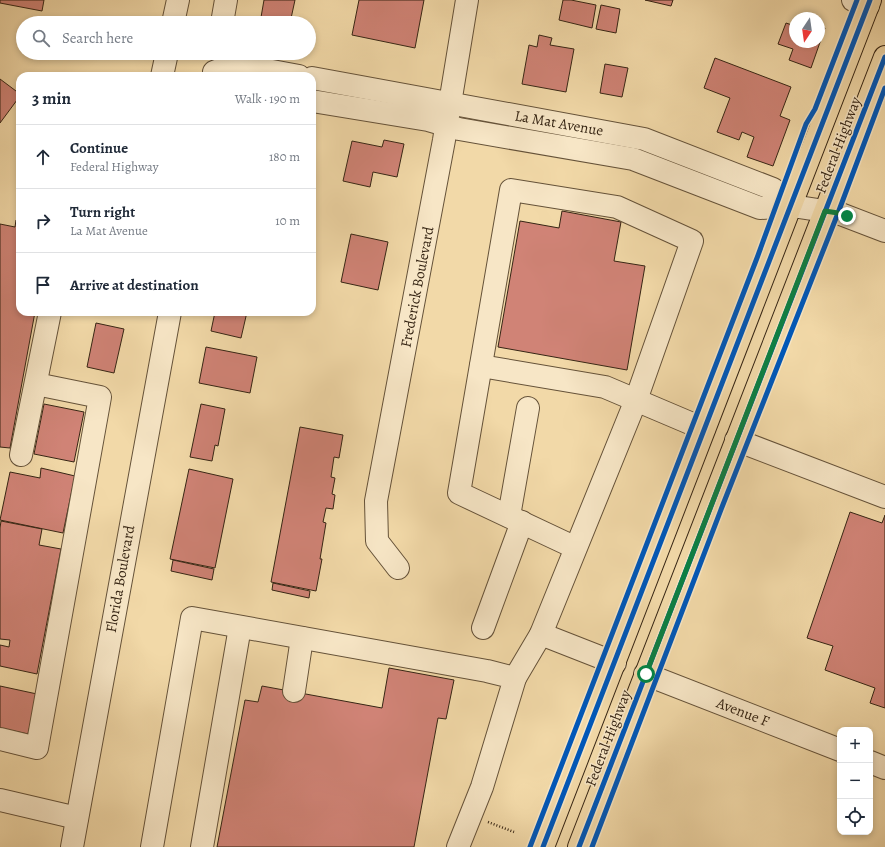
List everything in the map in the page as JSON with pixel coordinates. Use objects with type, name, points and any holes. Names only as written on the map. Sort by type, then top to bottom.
[{"type":"main road","name":"Federal Highway","points":[[543,847],[704,429],[792,206],[864,2]]},
{"type":"main road","name":"Federal Highway","points":[[578,847],[885,56]]},
{"type":"street","points":[[175,16],[178,0]]},
{"type":"street","points":[[223,16],[226,0]]},
{"type":"street","name":"Frederick Boulevard","points":[[398,568],[377,541],[376,501],[406,347],[467,0]]},
{"type":"street","points":[[163,72],[165,60]]},
{"type":"street","points":[[215,69],[234,64],[277,72]]},
{"type":"street","name":"La Mat Avenue","points":[[316,79],[644,139],[773,189],[792,206]]},
{"type":"street","name":"La Mat Avenue","points":[[316,102],[428,120],[446,126],[633,160],[760,208],[792,206],[838,213],[885,231]]},
{"type":"street","points":[[458,847],[482,787],[515,678],[541,634],[576,548],[636,400],[692,241],[617,207],[511,190],[459,493],[576,548]]},
{"type":"street","points":[[21,455],[49,316]]},
{"type":"street","name":"Florida Boulevard","points":[[72,847],[169,316]]},
{"type":"street","points":[[481,366],[606,387],[704,429]]},
{"type":"street","points":[[0,739],[37,748],[100,397],[36,384]]},
{"type":"street","points":[[483,628],[516,519],[528,408]]},
{"type":"street","points":[[736,440],[885,497]]},
{"type":"street","points":[[152,847],[192,618],[487,671],[515,678]]},
{"type":"street","points":[[202,847],[240,627]]},
{"type":"street","points":[[541,634],[614,663]]},
{"type":"street","points":[[294,691],[302,638]]},
{"type":"street","name":"Avenue F","points":[[646,674],[837,749]]},
{"type":"street","points":[[872,763],[885,768]]},
{"type":"street","points":[[0,800],[77,818]]},
{"type":"path","points":[[484,820],[514,832]]},
{"type":"building","points":[[0,0],[44,0],[42,11],[0,3]]},
{"type":"building","points":[[264,0],[295,0],[292,16],[261,16]]},
{"type":"building","points":[[359,0],[424,0],[415,48],[352,35]]},
{"type":"building","points":[[563,0],[596,5],[592,28],[559,20]]},
{"type":"building","points":[[645,0],[673,0],[671,6]]},
{"type":"building","points":[[601,5],[620,9],[616,33],[596,29]]},
{"type":"building","points":[[786,23],[789,24],[789,48],[778,44]]},
{"type":"building","points":[[539,35],[552,38],[550,45],[574,49],[566,92],[522,84],[529,45],[537,47]]},
{"type":"building","points":[[790,48],[818,48],[811,68],[789,60],[793,49]]},
{"type":"building","points":[[715,58],[791,87],[780,116],[790,120],[773,166],[747,157],[754,137],[742,132],[739,140],[717,132],[730,98],[704,88]]},
{"type":"building","points":[[605,64],[628,68],[622,97],[600,93]]},
{"type":"building","points":[[0,79],[16,91],[16,101],[0,123]]},
{"type":"building","points":[[384,140],[404,144],[397,177],[373,172],[370,187],[343,181],[352,141],[382,147]]},
{"type":"building","points":[[562,211],[621,222],[614,261],[645,266],[627,370],[498,347],[520,221],[559,228]]},
{"type":"building","points":[[16,220],[16,316],[34,316],[10,448],[0,447],[0,224],[15,227]]},
{"type":"building","points":[[351,234],[388,242],[378,290],[341,282]]},
{"type":"building","points":[[214,316],[246,316],[241,338],[211,331]]},
{"type":"building","points":[[96,323],[124,329],[114,373],[87,367]]},
{"type":"building","points":[[206,347],[257,357],[250,393],[199,383]]},
{"type":"building","points":[[44,404],[84,412],[74,462],[34,454]]},
{"type":"building","points":[[201,404],[225,409],[218,446],[215,445],[212,461],[190,457]]},
{"type":"building","points":[[300,427],[343,435],[339,458],[334,457],[331,477],[335,478],[332,494],[335,495],[333,509],[326,508],[323,522],[326,523],[320,559],[322,559],[316,591],[271,582]]},
{"type":"building","points":[[41,468],[75,476],[63,533],[0,520],[10,472],[40,478]]},
{"type":"building","points":[[189,469],[233,479],[215,568],[170,559]]},
{"type":"building","points":[[850,512],[882,523],[885,515],[885,708],[870,703],[875,688],[825,670],[833,646],[807,638]]},
{"type":"building","points":[[1,521],[42,529],[39,545],[61,549],[37,674],[0,666],[0,645],[9,647],[10,640],[0,639]]},
{"type":"building","points":[[173,560],[214,569],[212,580],[171,571]]},
{"type":"building","points":[[273,583],[310,591],[309,598],[272,590]]},
{"type":"building","points":[[389,668],[454,680],[446,719],[438,718],[414,847],[217,847],[245,700],[258,702],[262,686],[382,708]]},
{"type":"building","points":[[0,686],[37,694],[28,734],[0,728]]},
{"type":"cycle path","points":[[530,847],[757,258],[806,124],[815,109],[857,0]]},
{"type":"cycle path","points":[[543,847],[870,0]]},
{"type":"cycle path","points":[[579,847],[885,57]]},
{"type":"cycle path","points":[[592,847],[885,88]]},
{"type":"route","points":[[646,674],[825,211],[847,216]]}]
